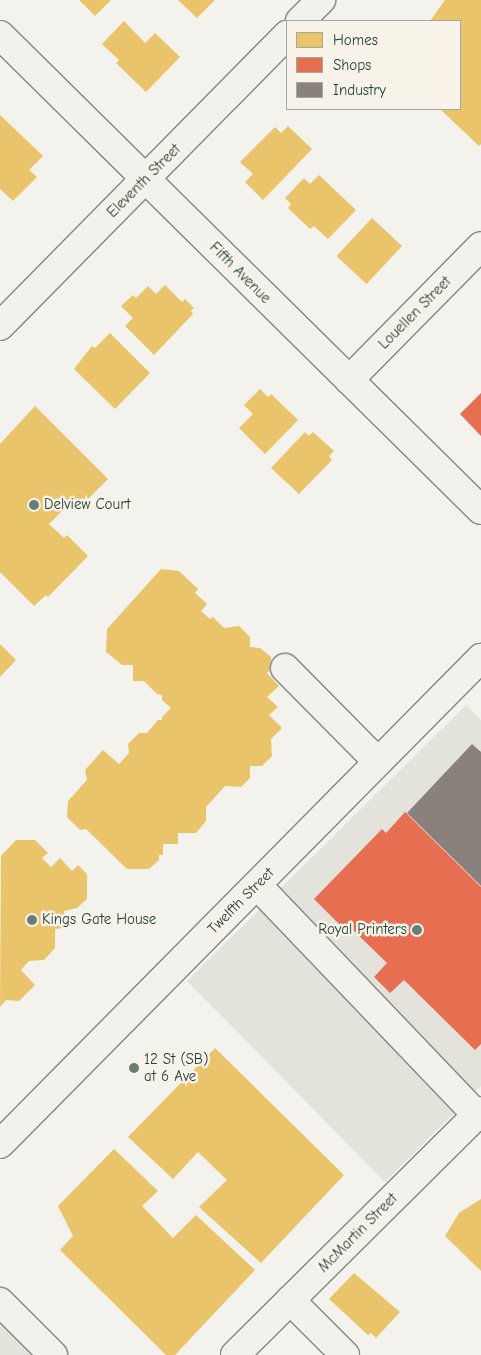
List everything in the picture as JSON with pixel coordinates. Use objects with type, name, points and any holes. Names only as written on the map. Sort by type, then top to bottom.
[{"type":"street","points":[[301,20],[320,1]]},
{"type":"street","name":"Fifth Avenue","points":[[0,35],[481,510]]},
{"type":"street","name":"Eleventh Street","points":[[0,326],[286,36]]},
{"type":"street","name":"Louellen Street","points":[[349,380],[481,246]]},
{"type":"street","name":"Twelfth Street","points":[[0,1144],[481,658]]},
{"type":"street","points":[[285,668],[378,762]]},
{"type":"street","points":[[257,884],[479,1113]]},
{"type":"street","name":"McMartin Street","points":[[235,1355],[479,1113]]},
{"type":"street","points":[[290,1300],[345,1355]]},
{"type":"street","points":[[0,1302],[53,1355]]},
{"type":"shaded area","points":[[466,705],[481,720],[481,1086],[385,1182],[187,981]]},
{"type":"shaded area","points":[[0,1302],[53,1355],[0,1355]]},
{"type":"building: Homes","points":[[79,0],[111,0],[95,16]]},
{"type":"building: Homes","points":[[178,0],[215,0],[197,18]]},
{"type":"building: Homes","points":[[445,0],[481,0],[481,144],[479,146],[441,110],[461,110],[461,20],[431,20]]},
{"type":"building: Homes","points":[[124,21],[145,43],[155,33],[180,57],[146,92],[116,63],[119,60],[102,44]]},
{"type":"building: Homes","points":[[0,115],[43,156],[29,170],[37,177],[13,201],[0,189]]},
{"type":"building: Homes","points":[[288,126],[312,149],[263,200],[245,182],[253,174],[240,162],[275,127],[281,133]]},
{"type":"building: Homes","points":[[319,175],[356,210],[328,239],[314,226],[310,229],[288,208],[291,204],[285,198],[304,178],[310,184]]},
{"type":"building: Homes","points":[[372,218],[402,246],[367,284],[337,256]]},
{"type":"building: Homes","points":[[165,285],[182,302],[185,299],[194,308],[191,311],[193,314],[154,355],[125,326],[133,318],[121,306],[133,295],[136,298],[148,286],[156,294]]},
{"type":"building: Homes","points":[[110,333],[150,373],[115,409],[74,369],[92,346],[95,348]]},
{"type":"building: Homes","points":[[260,389],[268,397],[271,394],[298,420],[265,454],[239,428],[253,414],[244,405]]},
{"type":"building: Homes","name":"Delview Court","points":[[35,406],[108,479],[78,509],[71,502],[49,524],[64,538],[67,535],[88,556],[48,597],[46,595],[34,606],[0,572],[0,444]]},
{"type":"building: Homes","points":[[305,432],[309,436],[313,432],[334,451],[329,456],[332,460],[299,494],[271,468]]},
{"type":"building: Homes","points":[[161,569],[179,571],[198,589],[195,593],[207,604],[201,611],[210,619],[213,617],[224,628],[239,626],[250,637],[250,647],[260,648],[271,657],[270,670],[267,673],[279,686],[267,697],[278,707],[269,715],[282,728],[271,739],[272,756],[262,766],[250,766],[250,778],[241,787],[225,786],[206,807],[206,821],[196,833],[178,833],[178,844],[163,844],[163,855],[159,855],[159,860],[149,869],[127,869],[86,829],[80,830],[67,817],[68,801],[87,780],[85,770],[103,750],[119,764],[129,753],[128,744],[139,733],[147,733],[158,720],[162,720],[162,717],[171,708],[162,700],[162,695],[157,694],[144,681],[133,681],[133,665],[122,665],[106,652],[107,629]]},
{"type":"building: Homes","points":[[0,644],[16,660],[0,677]]},
{"type":"building: Homes","name":"Kings Gate House","points":[[16,840],[35,840],[48,853],[42,858],[51,867],[60,858],[72,871],[78,865],[87,874],[87,899],[77,908],[64,911],[64,928],[55,929],[55,948],[44,960],[29,961],[21,970],[35,985],[19,1001],[6,1000],[0,1007],[1,856]]},
{"type":"building: Homes","points":[[215,1048],[344,1175],[261,1263],[199,1207],[227,1180],[198,1152],[173,1179],[128,1137]]},
{"type":"building: Homes","points":[[114,1149],[158,1191],[142,1206],[173,1238],[196,1215],[255,1270],[175,1355],[166,1355],[60,1250],[73,1236],[58,1206]]},
{"type":"building: Homes","points":[[481,1199],[481,1271],[445,1236],[459,1213]]},
{"type":"building: Homes","points":[[354,1273],[400,1312],[376,1338],[371,1333],[368,1335],[329,1299]]},
{"type":"building: Shops","points":[[481,393],[481,436],[460,414]]},
{"type":"building: Shops","name":"Royal Printers","points":[[405,812],[481,887],[481,1044],[475,1050],[404,980],[390,993],[374,977],[387,963],[351,928],[347,932],[314,899],[382,829],[386,833]]},
{"type":"building: Industry","points":[[472,744],[481,752],[481,886],[407,813]]},
{"type":"place","name":"Delview Court","points":[[34,505]]},
{"type":"place","name":"Kings Gate House","points":[[32,920]]},
{"type":"place","name":"Royal Printers","points":[[417,930]]},
{"type":"place","name":"12 St (SB) at 6 Ave","points":[[134,1068]]}]
